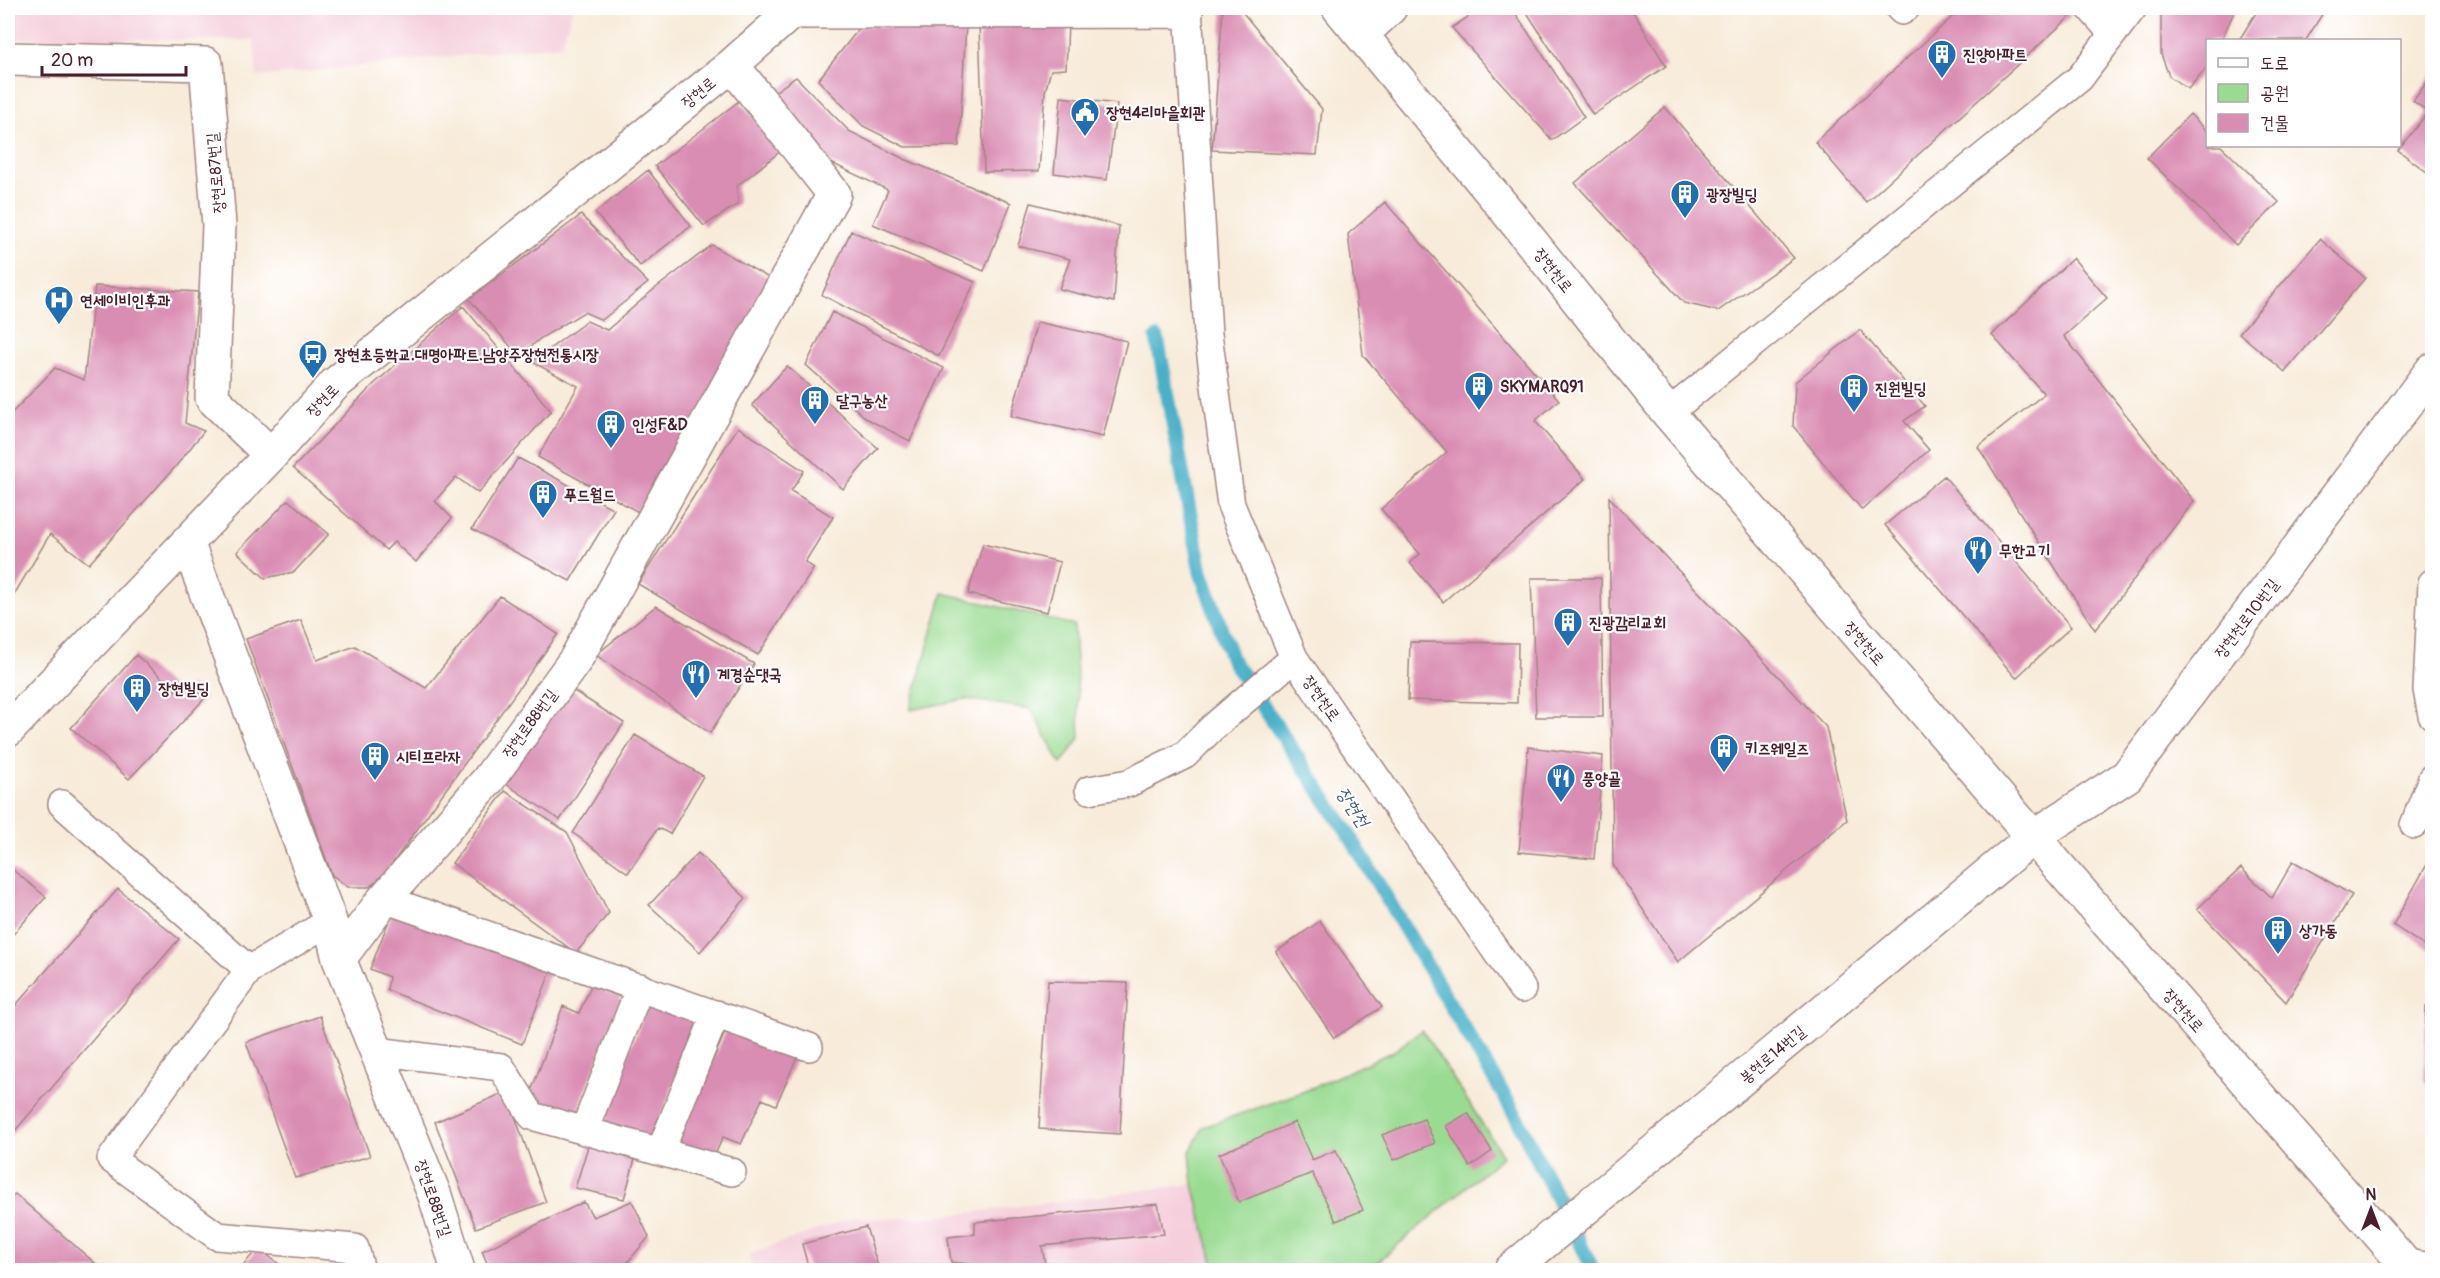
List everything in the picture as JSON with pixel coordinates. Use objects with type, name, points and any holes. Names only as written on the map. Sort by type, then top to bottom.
[{"type":"street","name":"장현천로","points":[[1339,8],[1506,210],[1668,413],[2033,837],[2416,1269]]},
{"type":"street","points":[[1362,34],[1390,8]]},
{"type":"street","name":"장현로","points":[[8,730],[271,455],[335,384],[732,65],[793,11]]},
{"type":"street","name":"장현로87번길","points":[[8,59],[206,64],[219,225],[212,398],[271,455]]},
{"type":"street","name":"장현로","points":[[686,463],[834,194],[732,65]]},
{"type":"street","name":"장현천로10번길","points":[[2033,837],[2127,776],[2433,370]]},
{"type":"street","name":"장현로88번길","points":[[339,959],[384,899],[488,780],[576,658],[686,463]]},
{"type":"street","name":"장현로88번길","points":[[187,542],[330,921],[339,959],[378,1050],[435,1196],[458,1270]]},
{"type":"street","name":"봉현로14번길","points":[[1511,1270],[2033,837]]},
{"type":"lane","points":[[1899,8],[1902,11],[1906,8]]},
{"type":"lane","points":[[2090,8],[2113,34]]},
{"type":"lane","points":[[1668,413],[2080,78],[2133,8]]},
{"type":"lane","points":[[793,11],[1188,11]]},
{"type":"lane","name":"장현천로","points":[[1188,11],[1208,334],[1231,505],[1294,658],[1522,989]]},
{"type":"lane","points":[[2433,583],[2427,690],[2433,715]]},
{"type":"lane","points":[[1089,790],[1129,783],[1185,755],[1212,728],[1294,658]]},
{"type":"lane","points":[[2414,825],[2433,778]]},
{"type":"lane","points":[[62,804],[249,970]]},
{"type":"lane","points":[[384,899],[808,1047]]},
{"type":"lane","points":[[330,921],[249,970],[111,1159],[217,1236],[355,1248],[361,1270]]},
{"type":"lane","points":[[584,1131],[640,987]]},
{"type":"lane","points":[[660,1152],[716,1014]]},
{"type":"lane","points":[[378,1050],[501,1067],[532,1116],[732,1172]]},
{"type":"shaded area","points":[[8,8],[573,8],[561,45],[257,77],[254,40],[8,39]]},
{"type":"shaded area","points":[[1193,1184],[1215,1270],[752,1270],[749,1254],[856,1216],[868,1219],[935,1217]]},
{"type":"green space","points":[[943,593],[1074,625],[1080,738],[1061,764],[1031,709],[966,699],[910,710]]},
{"type":"green space","points":[[1422,1030],[1503,1156],[1368,1270],[1215,1270],[1193,1184],[1190,1152],[1203,1127],[1305,1091],[1394,1051]]},
{"type":"building","points":[[1223,8],[1239,8],[1322,109],[1317,155],[1212,150]]},
{"type":"building","points":[[1481,8],[1512,8],[1584,117],[1552,140],[1452,28]]},
{"type":"building","points":[[1524,8],[1631,8],[1666,66],[1593,115]]},
{"type":"building","name":"진양아파트","points":[[1962,8],[2062,8],[2071,16],[1866,202],[1815,142]]},
{"type":"building","points":[[2161,8],[2236,8],[2221,39],[2206,39],[2206,68],[2188,89],[2169,76],[2161,54]]},
{"type":"building","points":[[2259,8],[2326,8],[2307,39],[2240,39]]},
{"type":"building","points":[[979,23],[1068,23],[1066,69],[1051,70],[1045,92],[1039,171],[984,172]]},
{"type":"building","points":[[966,24],[959,146],[905,147],[863,126],[818,80],[861,26]]},
{"type":"building","points":[[2432,75],[2432,176],[2398,150],[2428,112],[2413,101]]},
{"type":"building","points":[[796,77],[849,131],[902,158],[1011,203],[984,271],[873,224],[888,190],[829,162],[772,94]]},
{"type":"building","name":"장현4리마을회관","points":[[1061,97],[1117,104],[1107,180],[1054,173]]},
{"type":"building","points":[[739,101],[782,150],[737,186],[738,204],[704,226],[655,166]]},
{"type":"building","name":"광장빌딩","points":[[1665,107],[1794,258],[1718,311],[1684,303],[1575,183]]},
{"type":"building","points":[[2190,114],[2206,130],[2206,147],[2222,147],[2279,202],[2236,245],[2147,158]]},
{"type":"building","points":[[648,170],[691,226],[640,266],[595,213]]},
{"type":"building","name":"SKYMARQ91","points":[[1385,202],[1559,400],[1535,421],[1585,479],[1443,602],[1410,563],[1420,554],[1381,509],[1447,452],[1363,355],[1348,234]]},
{"type":"building","points":[[1031,203],[1119,226],[1114,302],[1059,289],[1070,259],[1018,246]]},
{"type":"building","points":[[581,215],[648,283],[602,320],[584,312],[541,338],[519,356],[469,299]]},
{"type":"building","points":[[851,231],[975,282],[939,356],[822,295]]},
{"type":"building","points":[[2320,239],[2365,278],[2285,372],[2239,333]]},
{"type":"building","points":[[712,245],[774,281],[642,514],[538,457],[578,386],[532,362],[587,321],[607,330],[652,291]]},
{"type":"building","points":[[2073,258],[2107,298],[2064,336],[2194,501],[2095,630],[1978,447],[2044,394],[1992,335]]},
{"type":"building","points":[[95,286],[198,292],[185,423],[204,431],[89,564],[50,534],[8,605],[8,417],[55,368],[84,380]]},
{"type":"building","points":[[463,306],[551,411],[478,493],[456,477],[435,501],[452,518],[416,562],[394,542],[386,550],[293,468],[374,384]]},
{"type":"building","points":[[832,312],[944,368],[910,441],[867,419],[806,365]]},
{"type":"building","points":[[1037,322],[1127,341],[1103,437],[1011,416]]},
{"type":"building","name":"진원빌딩","points":[[1860,330],[1925,406],[1904,421],[1929,450],[1862,510],[1793,426],[1795,382]]},
{"type":"building","name":"달구농산","points":[[787,366],[878,448],[843,489],[752,405]]},
{"type":"building","points":[[738,427],[804,471],[791,491],[833,517],[805,562],[814,568],[758,655],[638,584]]},
{"type":"building","name":"푸드월드","points":[[518,458],[614,509],[570,581],[472,529]]},
{"type":"building","name":"무한고기","points":[[1944,476],[2071,627],[2016,678],[1885,525]]},
{"type":"building","name":"키즈웨일즈","points":[[1609,497],[1826,727],[1847,820],[1678,962],[1613,865]]},
{"type":"building","points":[[288,500],[329,534],[294,572],[265,578],[237,552]]},
{"type":"building","points":[[983,544],[1060,562],[1047,612],[968,594]]},
{"type":"building","name":"진광감리교회","points":[[1531,578],[1601,578],[1603,717],[1536,717]]},
{"type":"building","name":"시티프라자","points":[[500,596],[558,634],[384,875],[369,887],[348,887],[332,875],[246,639],[301,620],[317,660],[355,646],[426,688]]},
{"type":"building","name":"계경순댓국","points":[[656,606],[754,664],[710,733],[596,655]]},
{"type":"building","points":[[1410,642],[1518,643],[1517,703],[1408,700]]},
{"type":"building","name":"장현빌딩","points":[[136,655],[180,694],[191,685],[205,698],[129,779],[71,728]]},
{"type":"building","points":[[563,684],[624,723],[560,820],[500,780]]},
{"type":"building","points":[[635,735],[703,776],[670,834],[658,828],[628,873],[573,833]]},
{"type":"building","name":"풍양골","points":[[1528,747],[1603,756],[1594,859],[1519,852]]},
{"type":"building","points":[[505,791],[567,832],[609,913],[576,953],[452,863]]},
{"type":"building","points":[[698,853],[746,898],[700,952],[649,905]]},
{"type":"building","name":"상가동","points":[[2293,861],[2352,895],[2286,1002],[2197,909],[2241,868],[2272,898]]},
{"type":"building","points":[[2429,861],[2432,862],[2432,951],[2393,925]]},
{"type":"building","points":[[8,866],[46,897],[8,940]]},
{"type":"building","points":[[118,889],[179,939],[8,1139],[8,1014]]},
{"type":"building","points":[[393,910],[551,971],[522,1044],[387,990],[389,977],[370,969]]},
{"type":"building","points":[[1320,921],[1382,1007],[1334,1038],[1276,952]]},
{"type":"building","points":[[1048,981],[1128,983],[1120,1134],[1039,1129]]},
{"type":"building","points":[[591,986],[621,997],[575,1120],[527,1102],[563,1006],[579,1013]]},
{"type":"building","points":[[648,1005],[699,1022],[651,1141],[599,1123]]},
{"type":"building","points":[[2426,1007],[2432,1008],[2432,1082],[2424,1082]]},
{"type":"building","points":[[320,1016],[370,1156],[295,1178],[246,1042]]},
{"type":"building","points":[[726,1030],[798,1055],[776,1105],[762,1099],[741,1144],[723,1137],[713,1159],[677,1144]]},
{"type":"building","points":[[506,1092],[546,1202],[476,1228],[435,1122]]},
{"type":"building","points":[[1468,1113],[1492,1151],[1470,1167],[1446,1126]]},
{"type":"building","points":[[1424,1119],[1435,1143],[1394,1160],[1382,1135]]},
{"type":"building","points":[[1295,1122],[1312,1160],[1336,1150],[1363,1210],[1336,1221],[1312,1173],[1239,1202],[1219,1154]]},
{"type":"building","points":[[590,1140],[637,1152],[624,1199],[575,1188]]},
{"type":"building","points":[[15,1194],[103,1270],[8,1270],[8,1202]]},
{"type":"building","points":[[632,1201],[649,1237],[621,1270],[490,1270],[482,1251],[584,1202],[593,1217]]},
{"type":"building","points":[[1158,1204],[1164,1234],[1042,1246],[1046,1270],[972,1270],[970,1264],[951,1262],[948,1237],[975,1234],[975,1222]]},
{"type":"building","points":[[866,1227],[879,1270],[809,1270],[802,1244]]},
{"type":"building","points":[[258,1248],[287,1270],[239,1270]]},
{"type":"waterway","name":"장현천","points":[[1157,338],[1201,572],[1232,660],[1348,833],[1515,1114],[1593,1270]]},
{"type":"place","name":"진양아파트","points":[[1942,80]]},
{"type":"place","name":"장현4리마을회관","points":[[1085,138]]},
{"type":"place","name":"광장빌딩","points":[[1685,220]]},
{"type":"place","name":"연세이비인후과","points":[[59,326]]},
{"type":"place","name":"장현초등학교.대명아파트.남양주장현전통시장","points":[[313,380]]},
{"type":"place","name":"SKYMARQ91","points":[[1479,412]]},
{"type":"place","name":"진원빌딩","points":[[1854,414]]},
{"type":"place","name":"달구농산","points":[[815,426]]},
{"type":"place","name":"인성F&D","points":[[611,450]]},
{"type":"place","name":"푸드월드","points":[[543,520]]},
{"type":"place","name":"무한고기","points":[[1978,576]]},
{"type":"place","name":"진광감리교회","points":[[1568,648]]},
{"type":"place","name":"계경순댓국","points":[[696,700]]},
{"type":"place","name":"장현빌딩","points":[[137,714]]},
{"type":"place","name":"키즈웨일즈","points":[[1724,774]]},
{"type":"place","name":"시티프라자","points":[[375,782]]},
{"type":"place","name":"풍양골","points":[[1561,804]]},
{"type":"place","name":"상가동","points":[[2278,956]]}]
